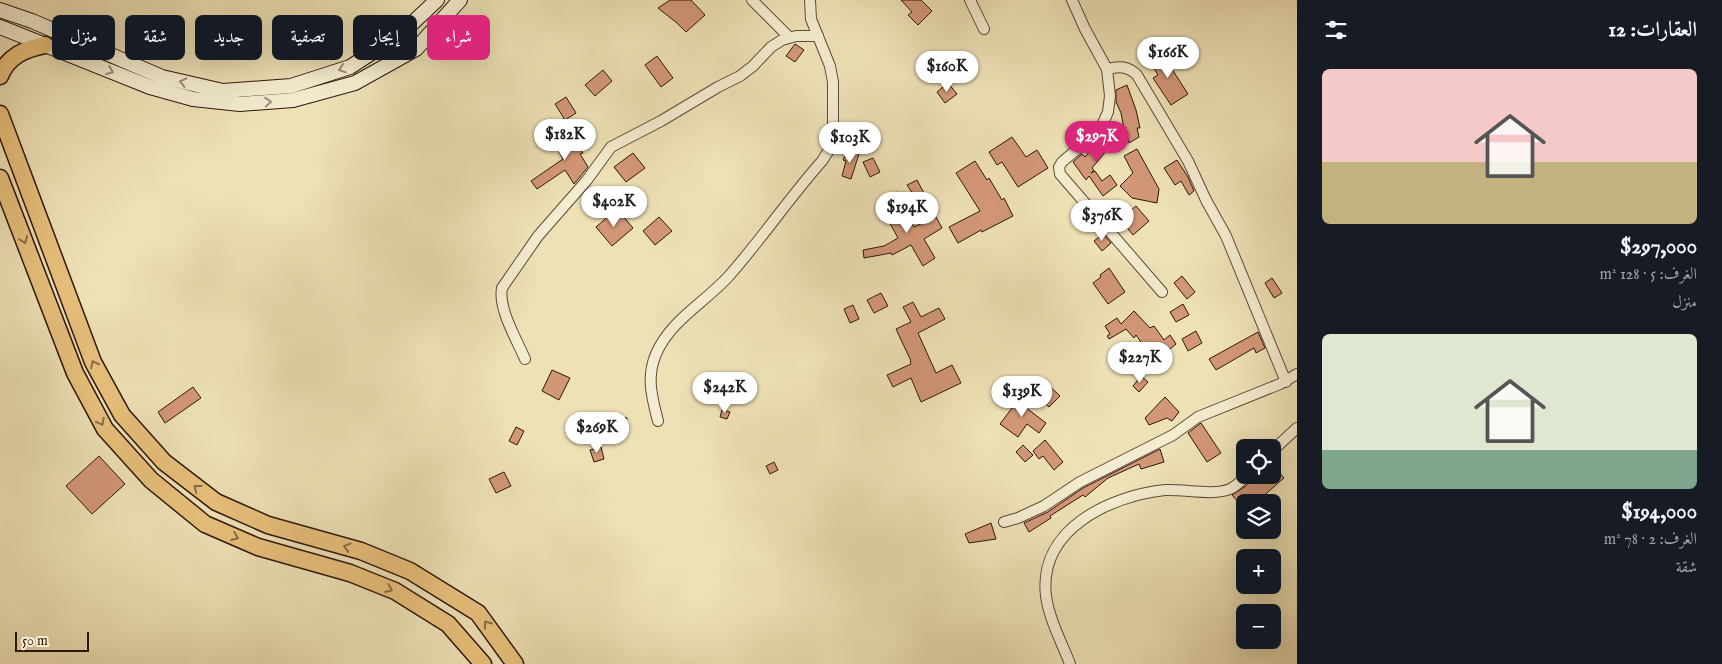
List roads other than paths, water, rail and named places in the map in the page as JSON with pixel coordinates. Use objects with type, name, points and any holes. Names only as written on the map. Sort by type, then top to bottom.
[{"type":"main road","points":[[417,19],[437,0]]},
{"type":"main road","points":[[0,10],[32,21],[193,99],[240,104],[293,100],[355,82],[416,49],[460,0]]},
{"type":"main road","points":[[0,27],[45,45],[152,80],[162,77],[223,91],[291,86],[350,67],[360,60]]},
{"type":"main road","points":[[0,76],[2,70],[13,57],[28,48],[45,45]]},
{"type":"main road","points":[[367,60],[374,73]]},
{"type":"main road","points":[[0,114],[92,362],[122,415],[164,462],[216,502],[268,525],[361,551],[410,571],[478,613],[515,664]]},
{"type":"main road","points":[[0,178],[75,373],[105,429],[151,480],[205,524],[258,547],[350,573],[395,591],[448,624],[483,664]]},
{"type":"street","points":[[752,0],[789,37]]},
{"type":"street","points":[[658,421],[651,394],[650,375],[656,356],[665,338],[675,325],[705,300],[730,274],[829,150],[834,128],[833,82],[830,66],[811,19],[810,0]]},
{"type":"street","points":[[970,0],[984,29]]},
{"type":"street","points":[[1072,0],[1107,70],[1110,96],[1108,112],[1103,123],[1094,135],[1062,162],[1059,170],[1060,174],[1162,292]]},
{"type":"street","points":[[525,359],[502,306],[502,288],[538,236],[590,176],[606,151],[616,143],[661,121],[740,76],[753,66],[771,47],[789,37],[818,36]]},
{"type":"street","points":[[1107,70],[1123,67],[1137,75],[1177,141],[1226,236],[1286,382]]},
{"type":"street","points":[[1004,522],[1044,506],[1080,482],[1173,435],[1198,417],[1286,382],[1297,374]]},
{"type":"street","points":[[1281,443],[1296,429]]},
{"type":"street","points":[[1070,664],[1048,607],[1045,586],[1047,570],[1052,555],[1057,545],[1071,528],[1100,509],[1125,499],[1168,490],[1225,491],[1237,484]]}]
